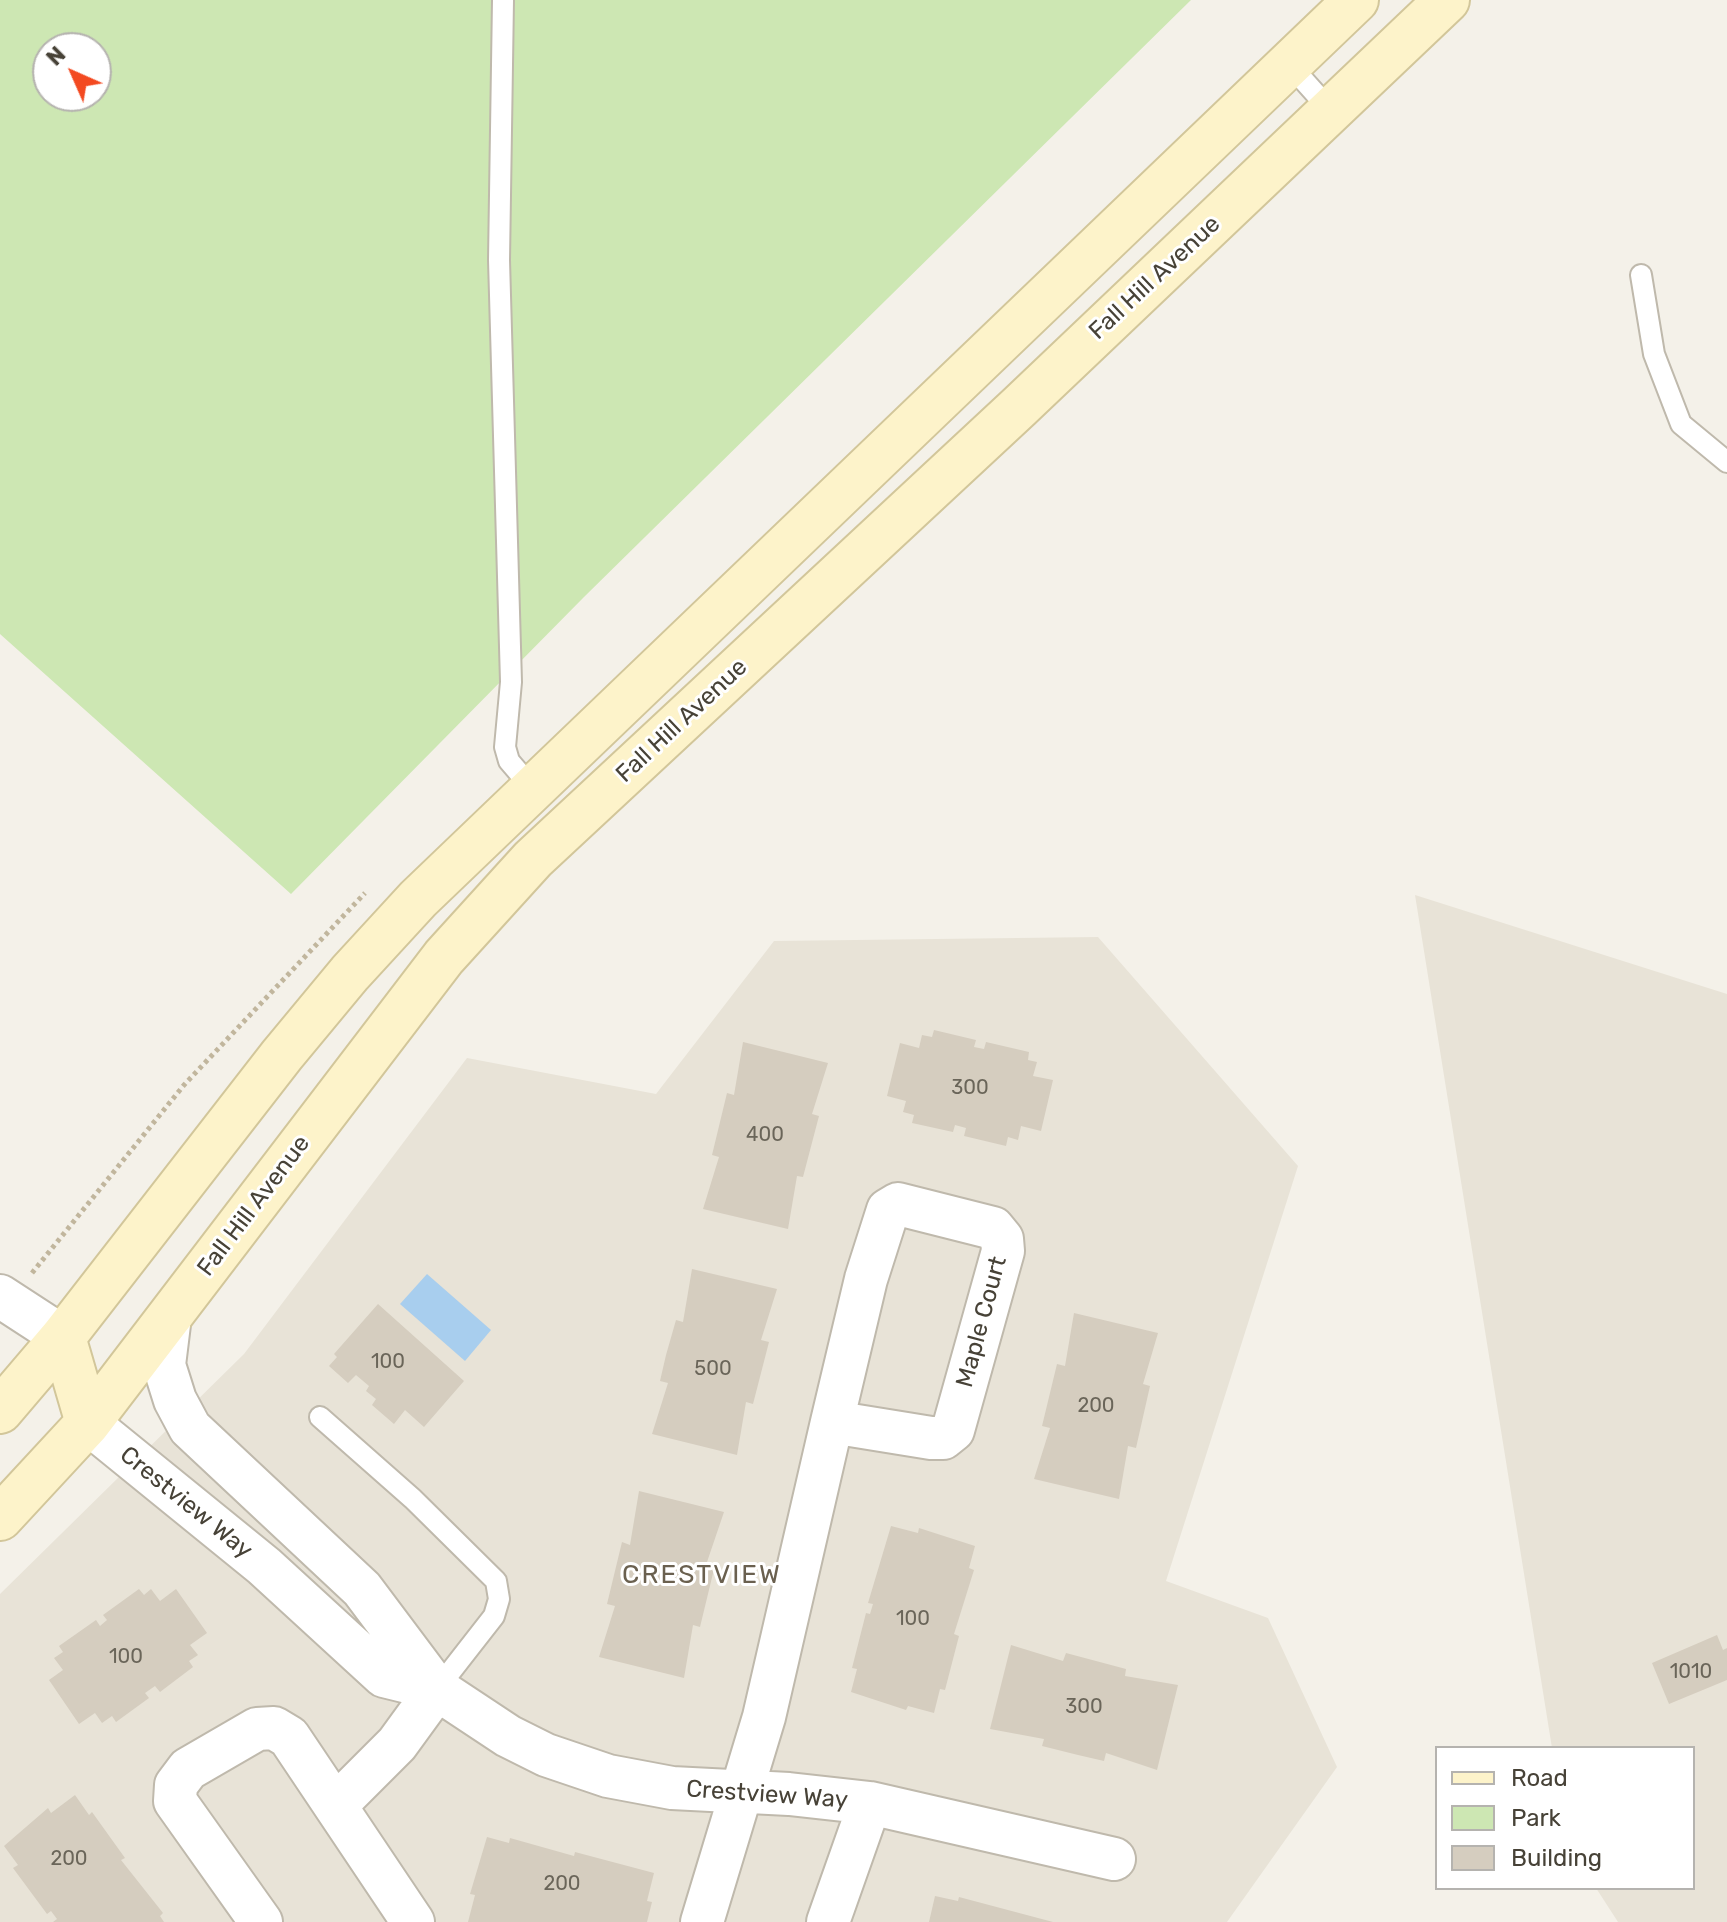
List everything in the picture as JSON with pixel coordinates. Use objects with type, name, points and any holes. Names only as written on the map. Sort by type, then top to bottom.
[{"type":"main road","points":[[0,1411],[63,1337],[282,1055],[350,973],[418,899],[1356,0]]},
{"type":"main road","name":"Fall Hill Avenue","points":[[0,1518],[88,1423],[444,957],[533,859],[1332,112],[1447,0]]},
{"type":"main road","points":[[63,1337],[88,1423]]},
{"type":"street","name":"Maple Court","points":[[702,1922],[764,1717],[832,1422],[866,1279],[888,1210],[898,1204],[993,1228],[1002,1239],[1003,1251],[953,1430],[943,1438],[931,1438],[832,1422]]},
{"type":"street","points":[[0,1296],[63,1337]]},
{"type":"street","name":"Crestview Way","points":[[170,1316],[164,1365],[175,1400],[190,1428],[362,1589],[437,1689],[508,1736],[546,1755],[608,1776],[672,1788],[870,1803],[1114,1859]]},
{"type":"street","name":"Crestview Way","points":[[88,1423],[264,1566],[384,1676],[437,1689]]},
{"type":"street","points":[[336,1805],[397,1744],[437,1689]]},
{"type":"street","points":[[261,1922],[175,1801],[176,1785],[188,1769],[257,1729],[274,1728],[289,1737],[413,1922]]},
{"type":"street","points":[[828,1922],[870,1803]]},
{"type":"lane","points":[[503,0],[499,260],[511,682],[505,747],[509,761],[533,789]]},
{"type":"lane","points":[[1289,64],[1332,112]]},
{"type":"lane","points":[[1641,275],[1654,354],[1681,424],[1727,462]]},
{"type":"lane","points":[[320,1417],[413,1499],[496,1581],[499,1599],[494,1616],[437,1689]]},
{"type":"shaded area","points":[[1415,895],[1727,994],[1727,1922],[1618,1922],[1597,1890],[1695,1890],[1695,1746],[1552,1746]]},
{"type":"shaded area","points":[[1098,937],[1298,1166],[1166,1581],[1268,1618],[1337,1767],[1227,1922],[0,1922],[0,1594],[244,1354],[467,1058],[656,1094],[774,941]]},
{"type":"green space","points":[[0,0],[1191,0],[584,597],[291,894],[0,634]]},
{"type":"water","points":[[427,1274],[491,1330],[465,1361],[400,1304]]},
{"type":"building","points":[[934,1030],[976,1040],[974,1047],[984,1049],[986,1042],[1029,1052],[1028,1060],[1037,1062],[1033,1076],[1053,1080],[1041,1131],[1021,1126],[1018,1140],[1008,1137],[1006,1146],[964,1136],[966,1128],[955,1125],[953,1132],[912,1123],[914,1115],[903,1112],[906,1101],[887,1096],[900,1043],[919,1048],[922,1035],[932,1037]]},
{"type":"building","points":[[743,1042],[828,1063],[812,1114],[819,1116],[803,1177],[797,1176],[788,1229],[703,1209],[719,1157],[712,1155],[727,1093],[734,1095]]},
{"type":"building","points":[[692,1269],[777,1289],[761,1340],[769,1342],[753,1404],[746,1402],[737,1455],[652,1434],[668,1383],[660,1381],[666,1355],[676,1320],[683,1322]]},
{"type":"building","points":[[378,1304],[464,1381],[424,1427],[405,1410],[394,1424],[372,1405],[376,1399],[366,1391],[369,1386],[356,1375],[348,1383],[329,1366],[337,1357],[334,1354]]},
{"type":"building","points":[[1074,1313],[1158,1333],[1143,1384],[1150,1386],[1136,1448],[1128,1446],[1119,1499],[1034,1479],[1050,1428],[1042,1426],[1057,1364],[1065,1366]]},
{"type":"building","points":[[639,1491],[724,1512],[707,1562],[715,1565],[700,1627],[693,1625],[684,1678],[599,1657],[615,1606],[607,1604],[622,1542],[630,1545]]},
{"type":"building","points":[[891,1526],[918,1533],[919,1528],[975,1546],[969,1568],[974,1570],[954,1634],[959,1636],[945,1690],[940,1689],[934,1713],[908,1706],[906,1710],[851,1692],[857,1669],[852,1668],[866,1613],[870,1614],[873,1604],[868,1603]]},
{"type":"building","points":[[139,1589],[144,1595],[151,1589],[160,1601],[176,1589],[207,1633],[190,1645],[198,1655],[189,1661],[193,1667],[160,1692],[155,1686],[145,1693],[149,1698],[116,1722],[112,1716],[102,1723],[95,1713],[79,1724],[49,1680],[63,1670],[54,1658],[63,1652],[59,1646],[96,1620],[100,1626],[107,1620],[103,1615]]},
{"type":"building","points":[[1717,1635],[1723,1650],[1727,1648],[1727,1680],[1669,1704],[1652,1663]]},
{"type":"building","points":[[1011,1645],[1063,1661],[1066,1653],[1126,1669],[1125,1676],[1178,1685],[1157,1770],[1106,1753],[1104,1761],[1042,1746],[1044,1739],[990,1729]]},
{"type":"building","points":[[75,1795],[89,1815],[92,1812],[125,1858],[121,1860],[163,1913],[160,1916],[164,1922],[53,1922],[57,1919],[51,1911],[47,1914],[13,1868],[18,1865],[4,1846],[48,1808],[51,1813]]},
{"type":"building","points":[[487,1837],[509,1843],[510,1838],[574,1856],[575,1852],[654,1873],[647,1901],[652,1902],[647,1922],[468,1922],[475,1895],[470,1894]]},
{"type":"building","points":[[935,1896],[958,1901],[959,1897],[1053,1922],[929,1922]]},
{"type":"district","name":"CRESTVIEW","points":[[702,1575]]}]
